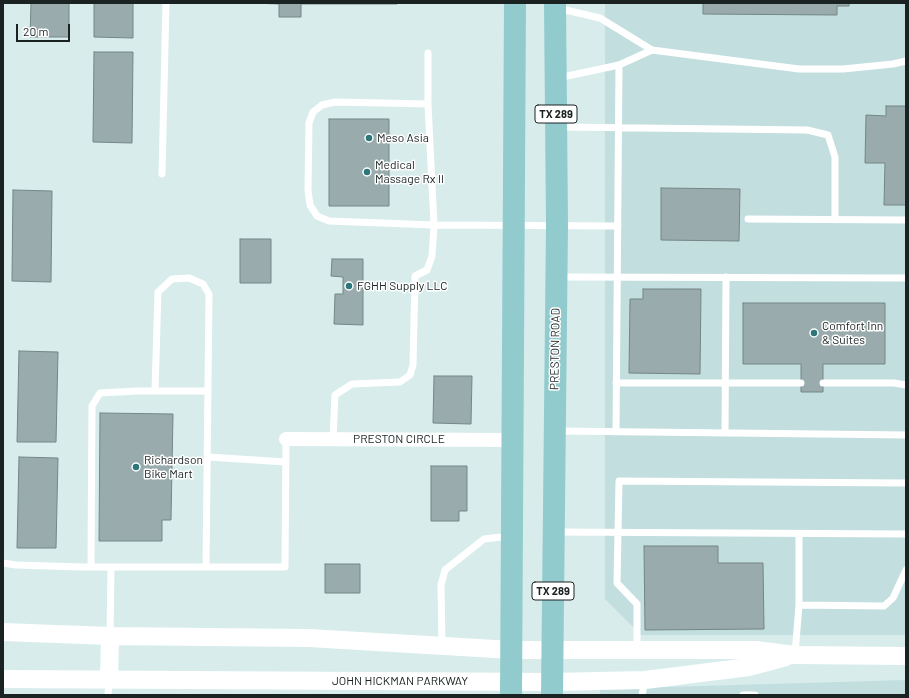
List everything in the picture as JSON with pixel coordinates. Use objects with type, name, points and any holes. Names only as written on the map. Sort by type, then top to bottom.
[{"type":"main road","points":[[511,688],[515,3]]},
{"type":"main road","name":"PRESTON ROAD","points":[[552,688],[557,225],[555,5]]},
{"type":"street","name":"PRESTON CIRCLE","points":[[286,439],[512,440]]},
{"type":"street","name":"JOHN HICKMAN PARKWAY","points":[[3,632],[110,636],[308,638],[512,650],[756,650],[795,655],[906,656]]},
{"type":"street","points":[[108,687],[110,636]]},
{"type":"street","name":"JOHN HICKMAN PARKWAY","points":[[3,679],[108,687],[644,687],[749,667],[795,655]]},
{"type":"lane","points":[[162,174],[166,3]]},
{"type":"lane","points":[[555,5],[600,18],[652,50],[799,69],[843,70],[906,61]]},
{"type":"lane","points":[[556,78],[619,65],[652,50]]},
{"type":"lane","points":[[334,439],[335,395],[352,384],[400,382],[410,375],[413,365],[415,276],[427,270],[432,256],[434,225],[428,104],[428,53]]},
{"type":"lane","points":[[616,432],[619,65]]},
{"type":"lane","points":[[428,104],[335,102],[322,105],[313,112],[309,123],[308,190],[310,205],[317,216],[329,221],[434,225],[618,226]]},
{"type":"lane","points":[[556,127],[808,130],[828,135],[835,157],[835,220]]},
{"type":"lane","points":[[748,219],[906,220]]},
{"type":"lane","points":[[556,277],[906,278]]},
{"type":"lane","points":[[155,391],[158,292],[172,279],[189,278],[203,284],[209,294],[206,567]]},
{"type":"lane","points":[[725,433],[726,278]]},
{"type":"lane","points":[[616,383],[801,383]]},
{"type":"lane","points":[[823,383],[894,383],[906,385]]},
{"type":"lane","points":[[91,567],[92,406],[100,393],[137,390],[208,391]]},
{"type":"lane","points":[[555,431],[906,435]]},
{"type":"lane","points":[[3,563],[16,565],[91,567],[284,567],[286,439]]},
{"type":"lane","points":[[208,457],[286,462]]},
{"type":"lane","points":[[637,649],[637,604],[617,583],[619,481],[906,483]]},
{"type":"lane","points":[[554,532],[906,534]]},
{"type":"lane","points":[[795,655],[799,605],[799,534]]},
{"type":"lane","points":[[442,646],[441,585],[445,570],[484,539],[512,536]]},
{"type":"lane","points":[[110,636],[111,567]]},
{"type":"lane","points":[[799,605],[884,606],[893,598],[906,570]]},
{"type":"lane","points":[[743,695],[755,695]]},
{"type":"shaded area","points":[[605,3],[906,3],[906,635],[641,635],[605,599]]},
{"type":"shaded area","points":[[906,680],[906,695],[600,695],[600,689]]},
{"type":"building","points":[[31,3],[69,3],[69,37],[30,37]]},
{"type":"building","points":[[94,3],[133,3],[133,38],[94,37]]},
{"type":"building","points":[[252,3],[397,4],[301,4],[301,17],[279,17],[279,4]]},
{"type":"building","points":[[703,3],[849,3],[849,6],[837,6],[837,15],[703,14]]},
{"type":"building","points":[[94,52],[133,52],[132,143],[93,142]]},
{"type":"building","points":[[886,106],[906,106],[906,205],[884,205],[885,163],[865,163],[866,115],[886,116]]},
{"type":"building","points":[[329,119],[389,119],[389,206],[329,206]]},
{"type":"building","points":[[661,188],[740,189],[739,241],[661,240]]},
{"type":"building","points":[[13,190],[52,191],[51,282],[12,281]]},
{"type":"building","points":[[240,239],[271,239],[271,283],[240,283]]},
{"type":"building","points":[[332,259],[363,259],[363,325],[334,324],[335,294],[343,294],[343,277],[331,276]]},
{"type":"building","points":[[643,289],[701,289],[700,374],[629,373],[630,299],[643,299]]},
{"type":"building","name":"Comfort Inn & Suites","points":[[743,303],[885,303],[885,364],[823,364],[823,392],[801,392],[801,364],[743,364]]},
{"type":"building","points":[[19,351],[58,352],[56,442],[17,442]]},
{"type":"building","points":[[434,376],[472,376],[471,424],[433,423]]},
{"type":"building","name":"Richardson Bike Mart","points":[[100,413],[173,414],[171,520],[162,520],[162,541],[99,541]]},
{"type":"building","points":[[19,457],[58,458],[56,548],[17,548]]},
{"type":"building","points":[[431,466],[467,466],[467,511],[459,511],[459,521],[431,521]]},
{"type":"building","points":[[644,546],[718,546],[718,563],[763,563],[764,629],[645,630]]},
{"type":"building","points":[[325,564],[360,564],[360,593],[325,593]]},
{"type":"place","name":"Meso Asia","points":[[369,138]]},
{"type":"place","name":"Medical Massage Rx II","points":[[367,172]]},
{"type":"place","name":"FGHH Supply LLC","points":[[349,286]]},
{"type":"place","name":"Comfort Inn & Suites","points":[[814,333]]},
{"type":"place","name":"Richardson Bike Mart","points":[[136,467]]}]
